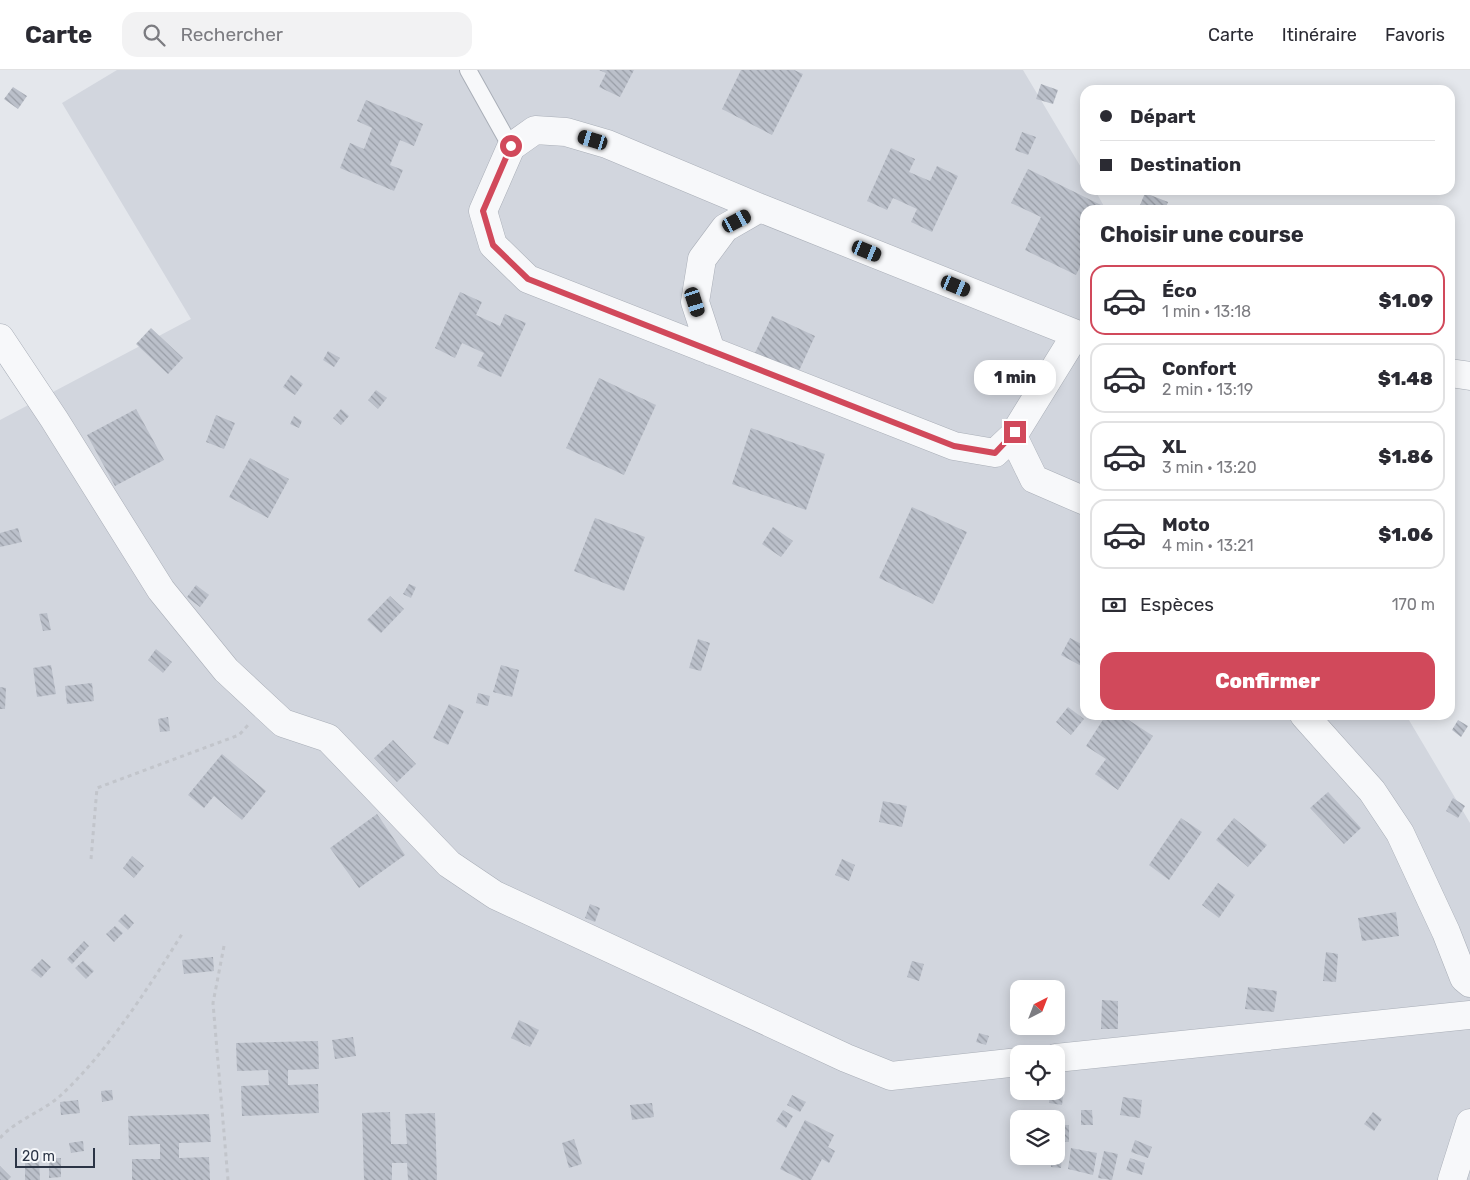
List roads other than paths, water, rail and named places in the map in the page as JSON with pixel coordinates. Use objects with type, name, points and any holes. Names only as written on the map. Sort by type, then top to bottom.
[{"type":"street","points":[[535,130],[566,132],[606,144],[760,208],[1080,335],[1013,436],[995,453],[954,446],[528,279],[493,245],[483,211],[511,146],[535,130]]},
{"type":"street","points":[[711,351],[695,302],[702,259],[725,228],[760,208]]},
{"type":"street","points":[[0,338],[54,419],[161,590],[226,670],[284,723],[328,738],[449,864],[495,895],[846,1058],[891,1076],[1010,1063]]},
{"type":"street","points":[[1455,374],[1470,376]]},
{"type":"street","points":[[1013,436],[1034,479],[1080,499]]},
{"type":"street","points":[[1308,720],[1372,791],[1400,833],[1446,932],[1464,978],[1470,983]]},
{"type":"street","points":[[1065,1057],[1470,1015]]},
{"type":"street","points":[[1452,1180],[1470,1123]]},
{"type":"lane","points":[[468,70],[511,146]]}]
